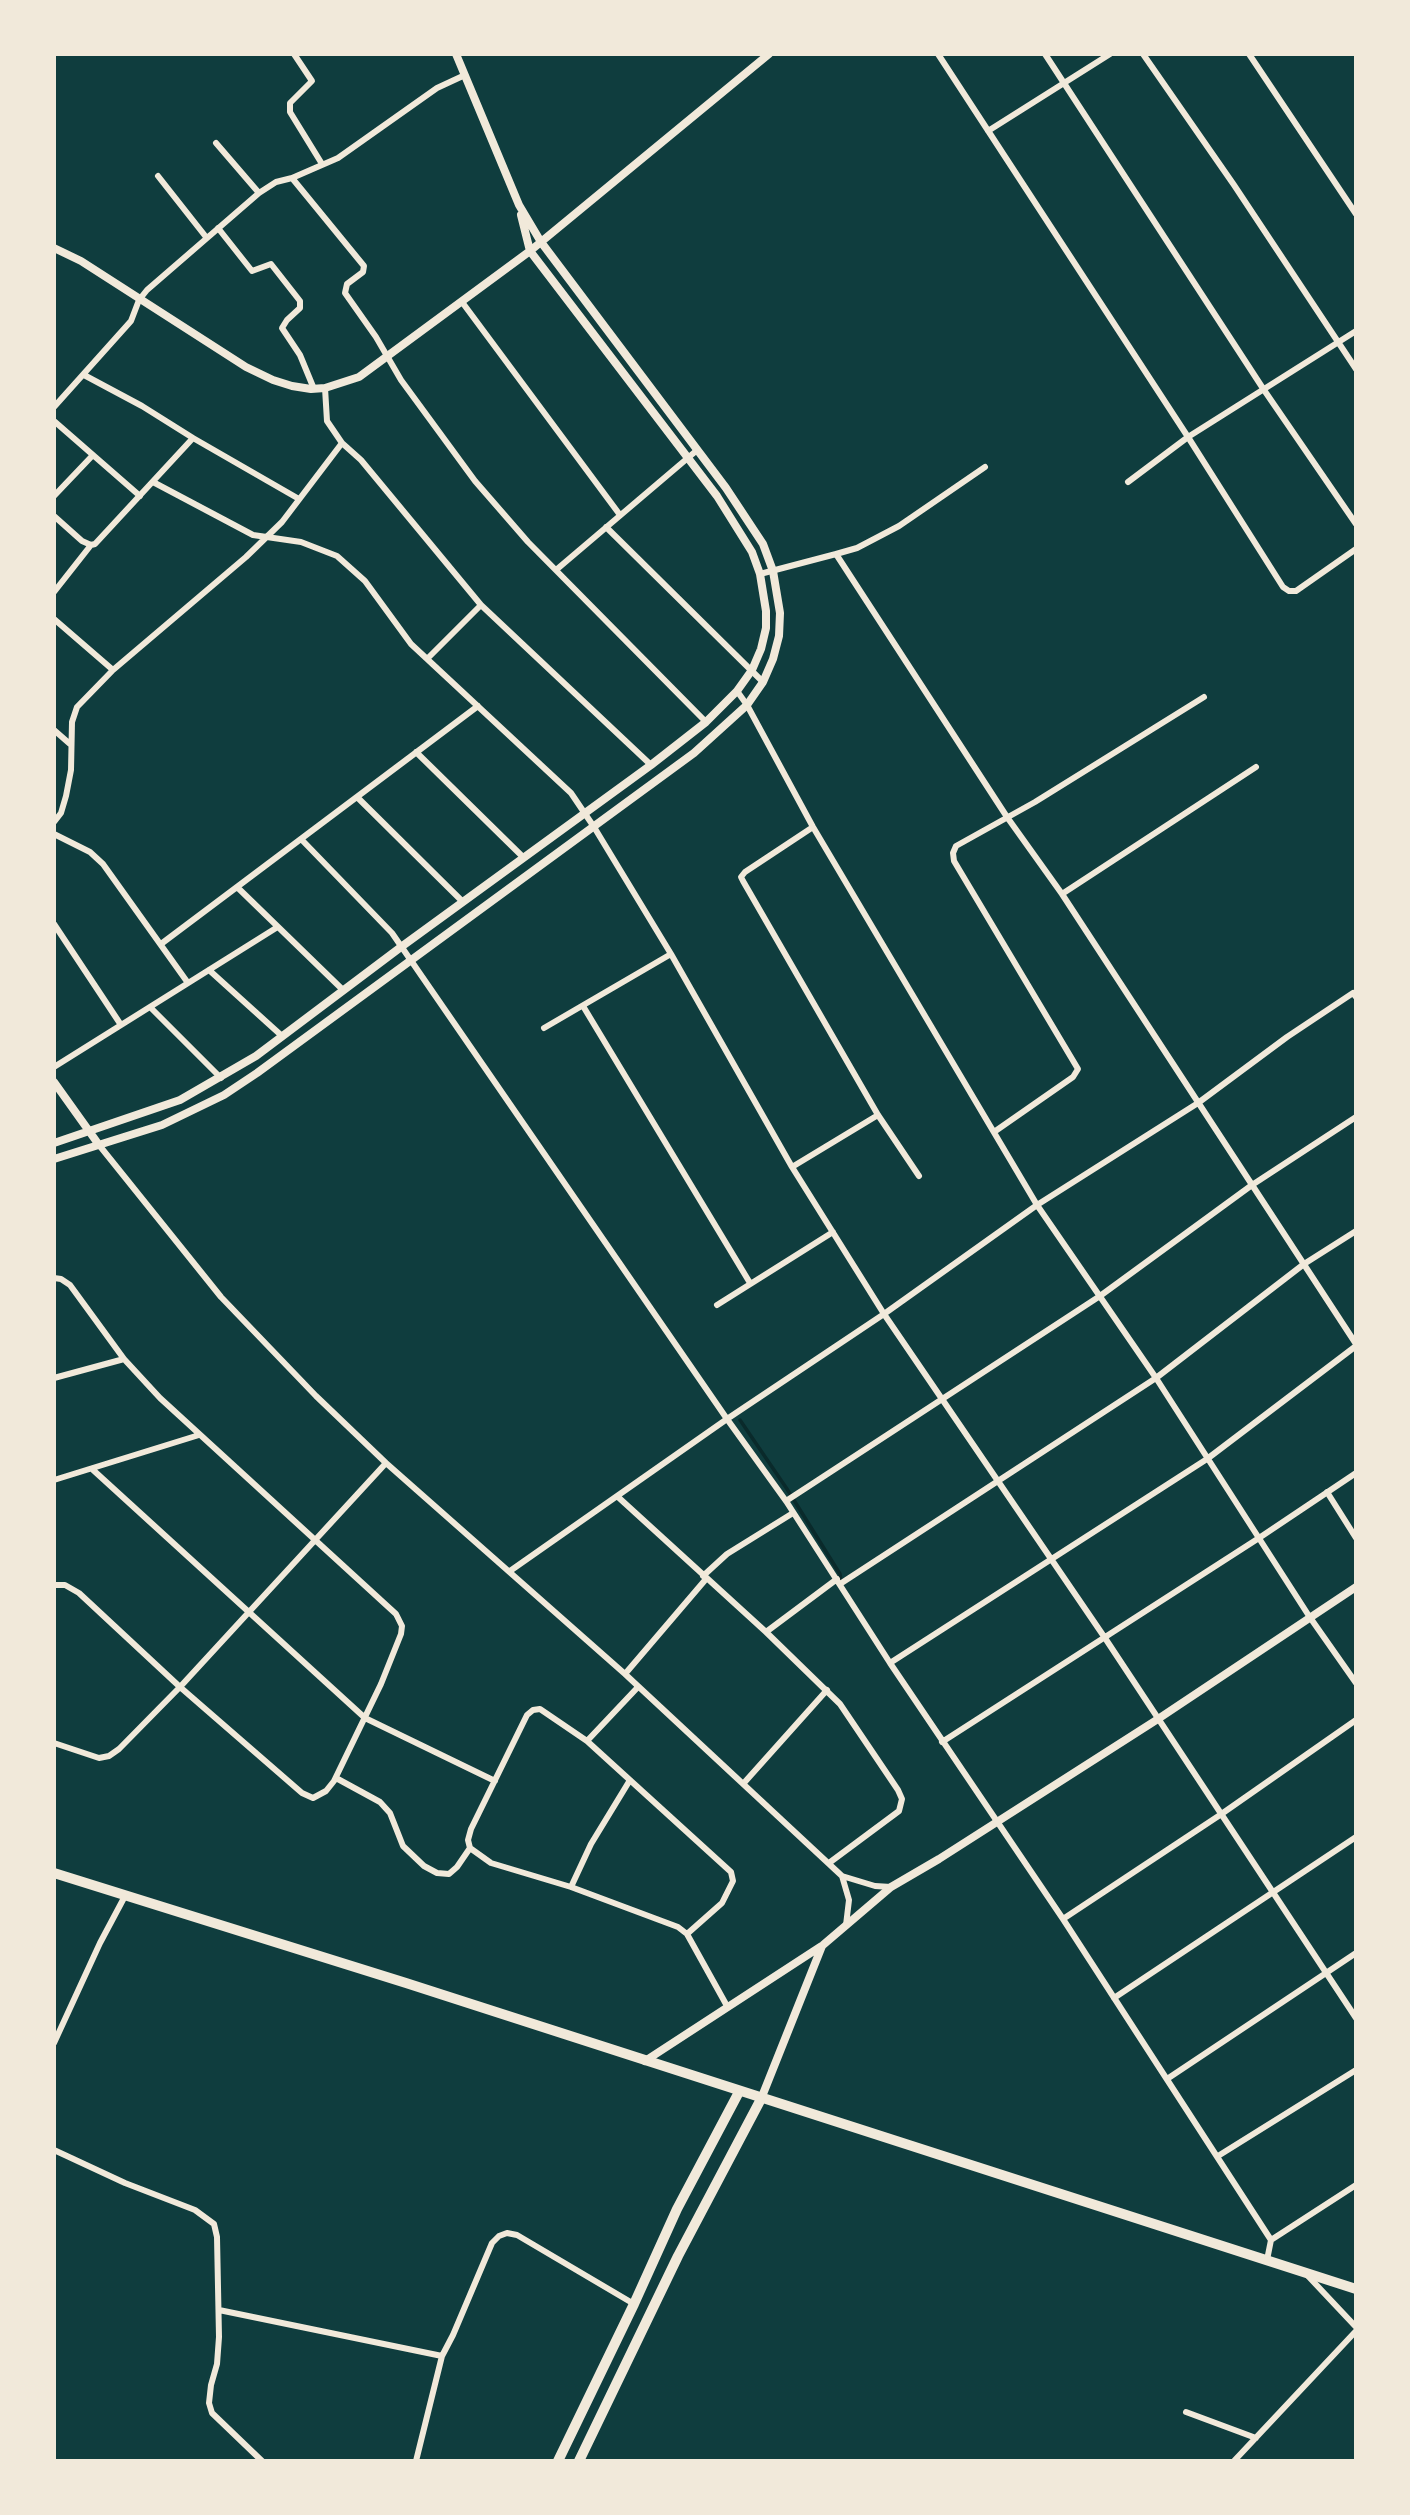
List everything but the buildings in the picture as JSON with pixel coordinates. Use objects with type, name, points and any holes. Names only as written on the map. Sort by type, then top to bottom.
[{"type":"highway","points":[[54,1873],[1356,2289]]},
{"type":"main road","points":[[558,2461],[634,2305],[677,2209],[739,2092]]},
{"type":"main road","points":[[579,2461],[678,2256],[761,2099]]},
{"type":"street","points":[[294,54],[312,81],[290,103],[289,111],[322,163]]},
{"type":"street","points":[[54,1159],[162,1125],[223,1095],[257,1073],[694,753],[747,705],[763,682],[773,659],[779,636],[780,613],[773,571],[763,544],[746,517],[541,242],[519,205],[456,54]]},
{"type":"street","points":[[54,248],[81,261],[255,371],[292,386],[325,388],[359,377],[462,303],[530,251],[769,54]]},
{"type":"street","points":[[938,54],[1283,587],[1296,591],[1356,549]]},
{"type":"street","points":[[1045,54],[1264,390],[1356,524]]},
{"type":"street","points":[[988,131],[1110,54]]},
{"type":"street","points":[[1143,54],[1356,369]]},
{"type":"street","points":[[1249,54],[1356,214]]},
{"type":"street","points":[[54,407],[131,321],[139,300],[160,276],[259,193],[276,182],[292,178],[348,152],[437,88],[465,75]]},
{"type":"street","points":[[216,143],[259,193]]},
{"type":"street","points":[[158,176],[206,237]]},
{"type":"street","points":[[292,178],[364,266],[363,272],[347,284],[345,293],[376,337],[386,357],[475,481],[499,511],[706,722]]},
{"type":"street","points":[[54,1143],[180,1100],[221,1078],[651,765],[706,722],[737,691],[752,670],[766,628],[764,592],[752,552],[736,523],[689,458],[530,251],[519,205]]},
{"type":"street","points":[[219,228],[252,271],[271,264],[300,300],[300,308],[282,328],[300,355],[314,389]]},
{"type":"street","points":[[462,303],[620,515]]},
{"type":"street","points":[[1128,482],[1188,437],[1356,331]]},
{"type":"street","points":[[84,375],[299,499]]},
{"type":"street","points":[[325,388],[327,421],[342,443],[361,460],[481,606],[651,765]]},
{"type":"street","points":[[54,421],[140,496]]},
{"type":"street","points":[[54,592],[91,545],[100,539],[193,438]]},
{"type":"street","points":[[54,822],[61,813],[66,796],[71,770],[72,722],[77,707],[113,670],[267,538],[342,443]]},
{"type":"street","points":[[556,570],[696,451]]},
{"type":"street","points":[[54,496],[93,455]]},
{"type":"street","points":[[760,573],[858,548],[899,526],[985,467]]},
{"type":"street","points":[[153,482],[240,529],[267,538],[301,542],[337,556],[365,581],[396,625],[427,659],[556,778],[585,814],[671,954],[792,1167],[884,1314],[1105,1639],[1356,2018]]},
{"type":"street","points":[[54,516],[82,541],[91,545]]},
{"type":"street","points":[[606,527],[763,682]]},
{"type":"street","points":[[836,554],[1356,1345],[1207,1459],[890,1663]]},
{"type":"street","points":[[427,659],[481,606]]},
{"type":"street","points":[[54,619],[113,670]]},
{"type":"street","points":[[737,691],[813,827],[1037,1205],[1156,1378],[1309,1616],[1356,1683]]},
{"type":"street","points":[[994,1132],[1073,1077],[1078,1069],[954,861],[956,846],[1035,803],[1204,697]]},
{"type":"street","points":[[160,944],[478,706]]},
{"type":"street","points":[[54,730],[70,744]]},
{"type":"street","points":[[416,752],[524,859]]},
{"type":"street","points":[[1062,894],[1256,766]]},
{"type":"street","points":[[357,797],[463,902]]},
{"type":"street","points":[[813,827],[741,877],[878,1115],[919,1175]]},
{"type":"street","points":[[54,834],[90,852],[103,864],[188,983]]},
{"type":"street","points":[[301,839],[377,915],[401,947],[786,1501],[942,1742],[997,1820],[1218,2156],[1271,2240],[1267,2260]]},
{"type":"street","points":[[237,887],[276,928],[343,990]]},
{"type":"street","points":[[54,924],[121,1025]]},
{"type":"street","points":[[54,1067],[276,928]]},
{"type":"street","points":[[544,1028],[671,954]]},
{"type":"street","points":[[209,970],[282,1036]]},
{"type":"street","points":[[510,1570],[884,1314],[1037,1205],[1198,1103],[1287,1037],[1354,995]]},
{"type":"street","points":[[583,1006],[750,1283]]},
{"type":"street","points":[[150,1007],[221,1078]]},
{"type":"street","points":[[54,1082],[99,1146],[221,1297],[316,1396],[386,1462],[625,1674],[842,1875],[875,1886],[891,1887]]},
{"type":"street","points":[[792,1167],[878,1115]]},
{"type":"street","points":[[786,1501],[1100,1296],[1252,1185],[1356,1117]]},
{"type":"street","points":[[766,1632],[838,1581],[1156,1378],[1304,1264],[1356,1231]]},
{"type":"street","points":[[718,1305],[833,1232]]},
{"type":"street","points":[[54,1278],[70,1285],[124,1359],[199,1435],[396,1614],[402,1626],[400,1643],[336,1778],[326,1791],[313,1798],[302,1793],[180,1687],[79,1594],[65,1585],[54,1585]]},
{"type":"street","points":[[54,1378],[124,1359]]},
{"type":"street","points":[[54,1480],[199,1435]]},
{"type":"street","points":[[54,1743],[99,1758],[109,1756],[119,1749],[180,1687],[386,1462]]},
{"type":"street","points":[[92,1469],[365,1717],[495,1781]]},
{"type":"street","points":[[942,1742],[1105,1639],[1356,1473]]},
{"type":"street","points":[[1328,1492],[1356,1538]]},
{"type":"street","points":[[618,1497],[827,1690],[850,1717],[902,1799],[900,1811],[829,1863]]},
{"type":"street","points":[[625,1674],[705,1578],[733,1550],[793,1513]]},
{"type":"street","points":[[645,2061],[823,1945],[891,1887],[1158,1719],[1356,1587]]},
{"type":"street","points":[[587,1741],[638,1686]]},
{"type":"street","points":[[743,1784],[827,1690]]},
{"type":"street","points":[[688,1934],[722,1903],[733,1881],[731,1872],[587,1741],[540,1709],[533,1710],[527,1715],[468,1840],[470,1848],[491,1863],[571,1887],[670,1923],[688,1934],[727,2006]]},
{"type":"street","points":[[1063,1919],[1220,1815],[1356,1720]]},
{"type":"street","points":[[336,1778],[380,1802],[390,1813],[403,1846],[437,1873],[449,1874],[470,1848]]},
{"type":"street","points":[[571,1887],[591,1844],[630,1780]]},
{"type":"street","points":[[1114,1998],[1356,1837]]},
{"type":"street","points":[[842,1875],[849,1900],[846,1925]]},
{"type":"street","points":[[54,2043],[125,1896]]},
{"type":"street","points":[[761,2099],[823,1945]]},
{"type":"street","points":[[1167,2079],[1356,1952]]},
{"type":"street","points":[[1218,2156],[1356,2070]]},
{"type":"street","points":[[54,2150],[125,2183],[195,2210],[214,2224],[218,2237],[219,2310],[217,2364],[209,2403],[212,2413],[262,2461]]},
{"type":"street","points":[[1271,2240],[1356,2185]]},
{"type":"street","points":[[416,2461],[442,2356],[492,2243],[499,2236],[507,2233],[517,2235],[634,2305]]},
{"type":"street","points":[[1234,2461],[1356,2329],[1304,2272]]},
{"type":"street","points":[[219,2310],[442,2356]]},
{"type":"street","points":[[1186,2412],[1256,2438]]},
{"type":"waterway","points":[[740,1420],[787,1489],[840,1574],[841,1581]]}]
